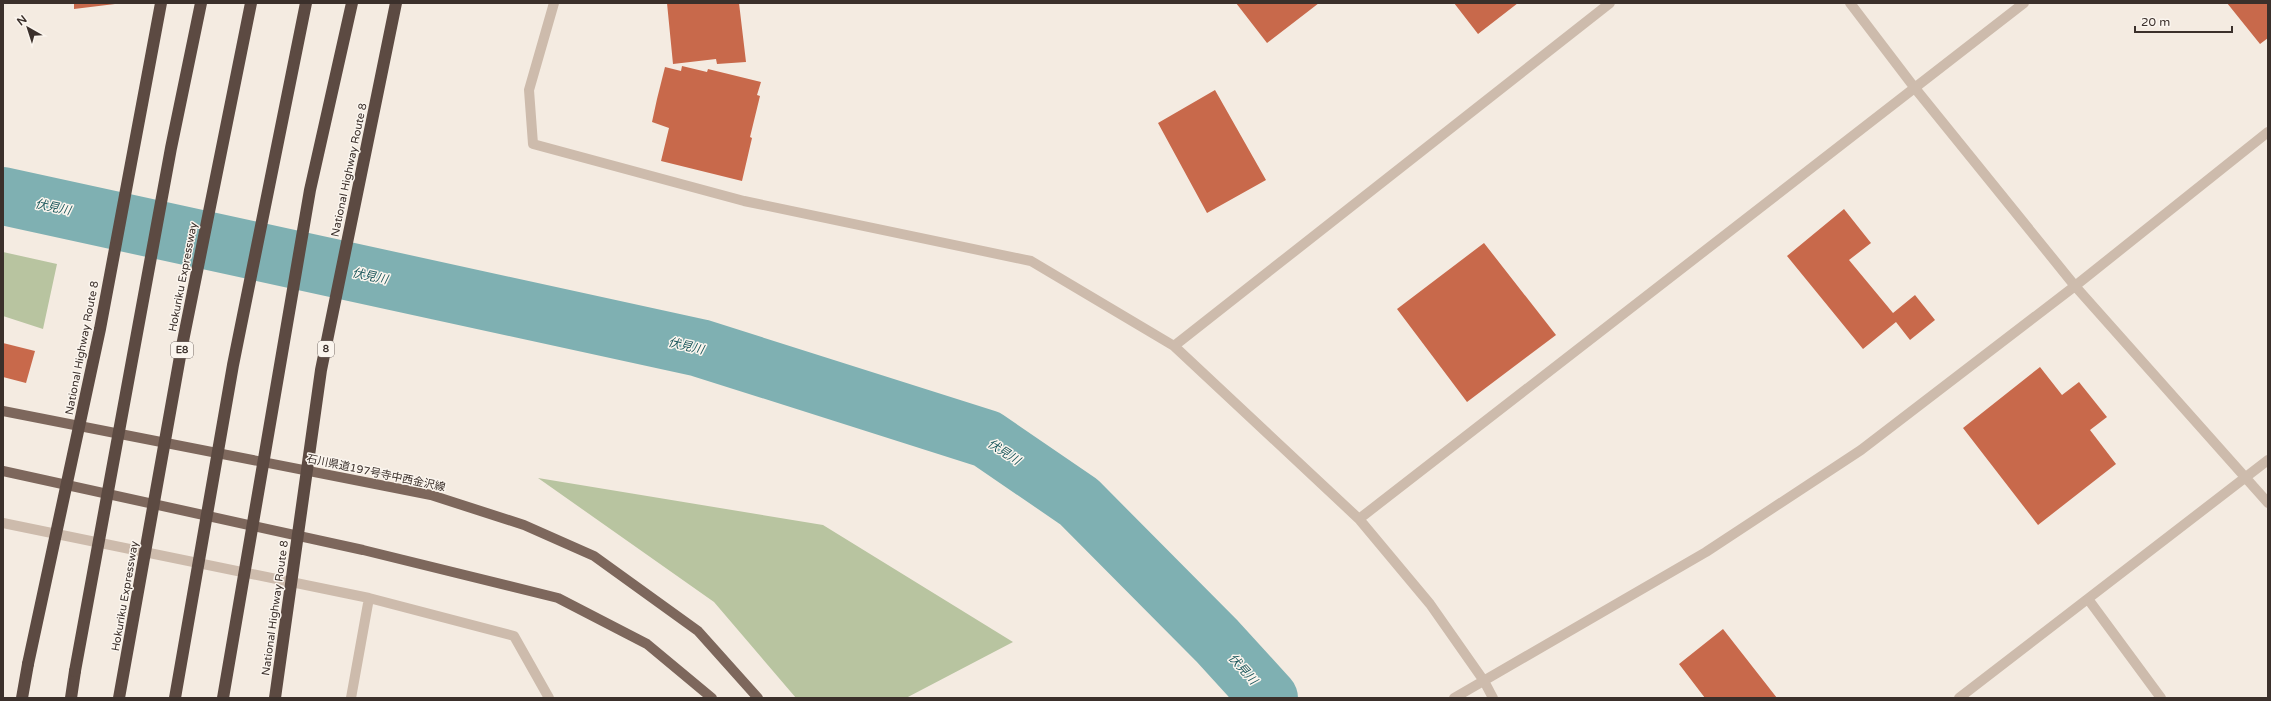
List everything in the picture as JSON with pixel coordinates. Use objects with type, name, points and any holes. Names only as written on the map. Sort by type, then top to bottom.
[{"type":"highway","name":"National Highway Route 8","points":[[22,698],[100,329],[161,3]]},
{"type":"highway","points":[[70,698],[170,156],[202,3]]},
{"type":"highway","name":"Hokuriku Expressway","points":[[120,698],[180,359],[251,3]]},
{"type":"highway","points":[[175,698],[233,365],[306,3]]},
{"type":"highway","points":[[223,698],[310,190],[352,3]]},
{"type":"highway","name":"National Highway Route 8","points":[[275,698],[321,370],[396,3]]},
{"type":"main road","name":"石川県道197号寺中西金沢線","points":[[3,411],[431,495],[524,525],[594,556],[698,631],[758,698]]},
{"type":"main road","points":[[3,471],[363,550],[558,598],[647,644],[712,698]]},
{"type":"street","points":[[554,3],[529,90],[533,144],[744,201],[1031,261],[1174,346],[1359,519],[1430,604],[1484,681],[1493,698]]},
{"type":"street","points":[[1174,346],[1610,3]]},
{"type":"street","points":[[1850,3],[1914,87],[2075,286],[2268,503]]},
{"type":"street","points":[[1359,519],[2024,3]]},
{"type":"street","points":[[1454,698],[1706,552],[1861,450],[2075,286],[2268,132]]},
{"type":"street","points":[[1959,698],[2268,460]]},
{"type":"street","points":[[3,522],[369,598],[514,636],[549,698]]},
{"type":"street","points":[[351,698],[369,598]]},
{"type":"street","points":[[2088,599],[2161,698]]},
{"type":"green space","points":[[3,252],[57,264],[43,329],[3,316]]},
{"type":"green space","points":[[538,478],[823,525],[1013,642],[906,698],[796,698],[714,602]]},
{"type":"building","points":[[74,3],[115,3],[115,4],[74,9]]},
{"type":"building","points":[[667,3],[739,3],[746,62],[717,64],[716,59],[673,64]]},
{"type":"building","points":[[1236,3],[1319,3],[1267,43]]},
{"type":"building","points":[[1454,3],[1518,3],[1478,34]]},
{"type":"building","points":[[2227,3],[2268,3],[2268,38],[2260,44]]},
{"type":"building","points":[[682,66],[707,72],[708,69],[761,82],[757,95],[760,96],[750,137],[752,138],[742,181],[661,161],[669,128],[652,122],[657,99],[665,67],[681,71]]},
{"type":"building","points":[[1215,90],[1266,180],[1207,213],[1158,123]]},
{"type":"building","points":[[1844,209],[1871,243],[1849,260],[1893,313],[1915,295],[1935,320],[1910,340],[1896,322],[1863,349],[1787,256]]},
{"type":"building","points":[[1484,243],[1556,335],[1467,402],[1397,309]]},
{"type":"building","points":[[3,343],[35,351],[26,383],[3,377]]},
{"type":"building","points":[[2040,367],[2062,395],[2079,382],[2107,417],[2090,430],[2116,464],[2038,525],[1963,428]]},
{"type":"building","points":[[1723,629],[1777,698],[1705,698],[1679,664]]},
{"type":"waterway","name":"伏見川","points":[[3,196],[700,348],[987,439],[1079,502],[1217,641],[1269,698]]}]
